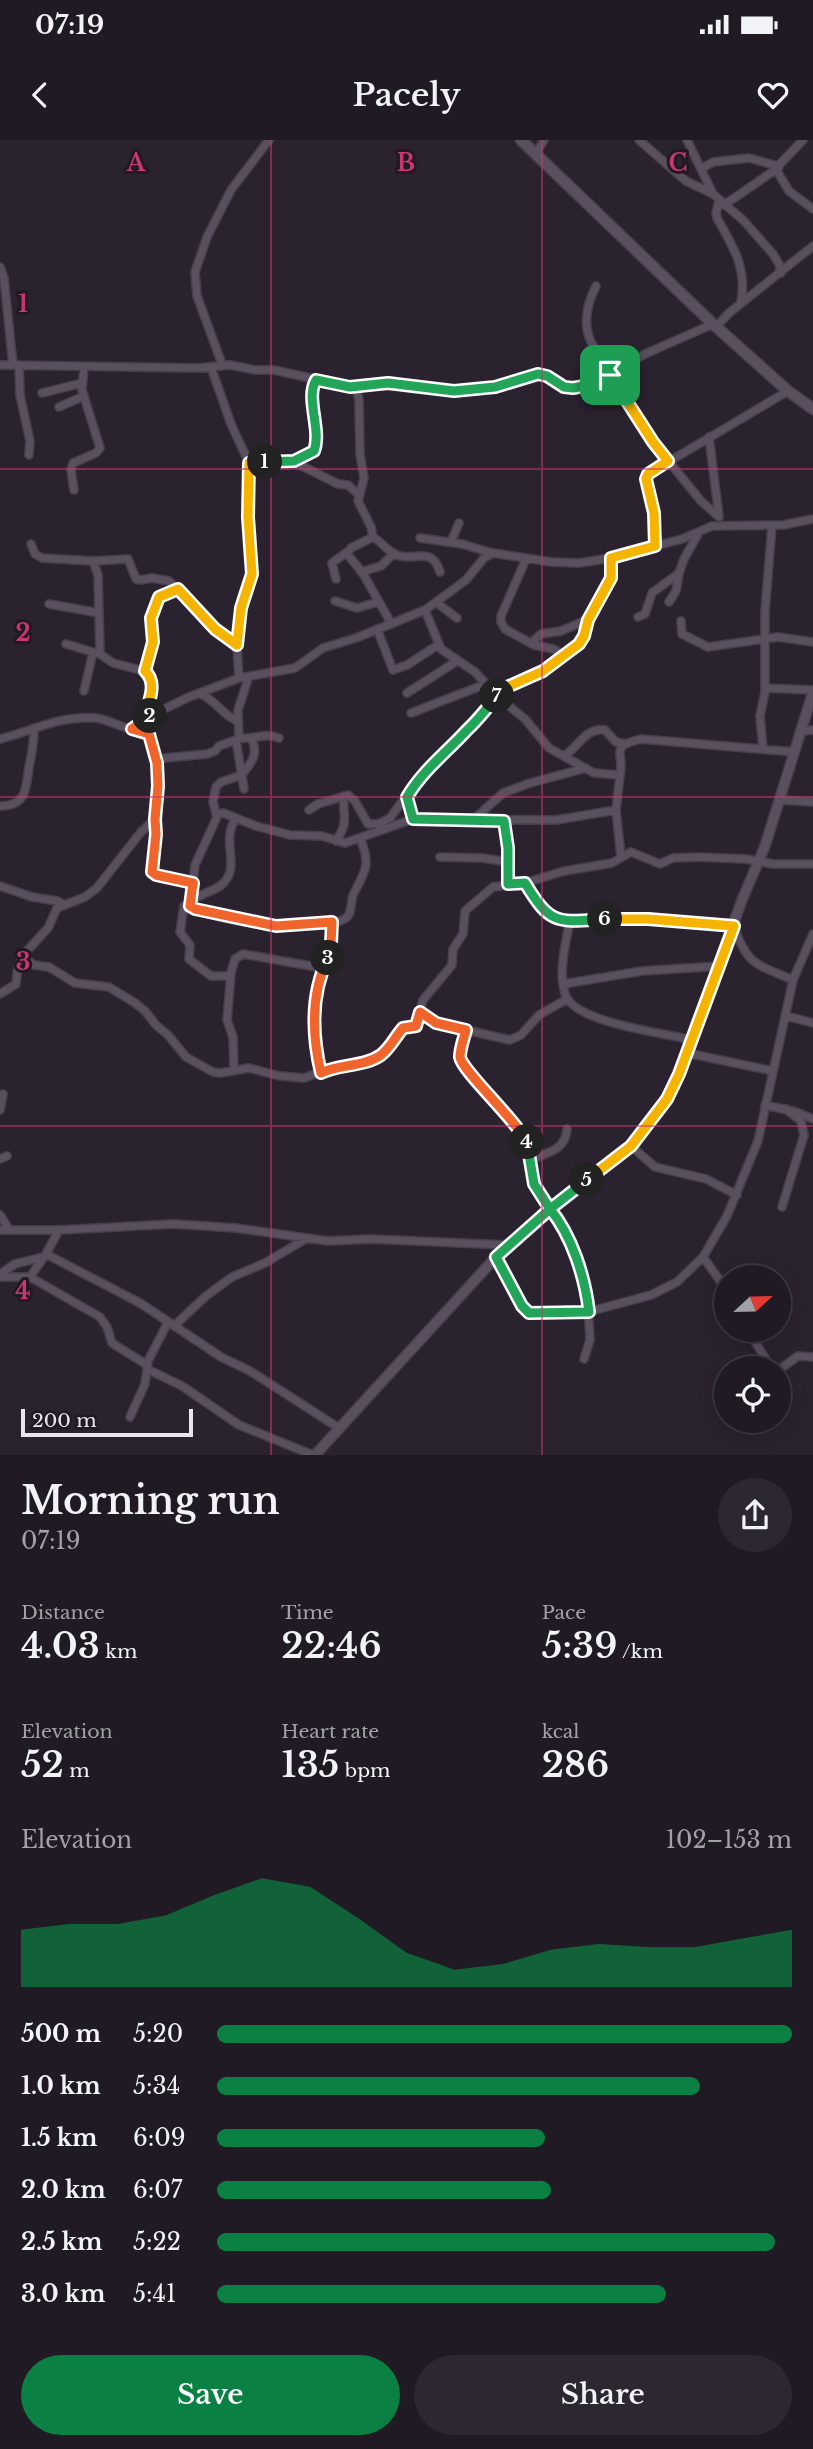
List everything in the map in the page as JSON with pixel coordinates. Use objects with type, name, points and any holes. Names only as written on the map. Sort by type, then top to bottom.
[{"type":"main road","points":[[521,140],[714,325],[788,391],[813,409]]},
{"type":"street","points":[[222,364],[197,296],[195,272],[207,237],[231,190],[269,140]]},
{"type":"street","points":[[535,155],[544,140]]},
{"type":"street","points":[[639,140],[686,181],[713,194],[744,221],[773,254],[781,273]]},
{"type":"street","points":[[687,140],[713,194]]},
{"type":"street","points":[[741,304],[743,271],[716,213],[722,203],[778,167],[803,140]]},
{"type":"street","points":[[701,169],[713,162],[749,158],[778,167]]},
{"type":"street","points":[[778,167],[780,179],[789,191],[812,208]]},
{"type":"street","points":[[0,365],[211,367],[222,364],[274,370],[356,387],[388,383],[454,391],[495,387],[538,374],[547,376],[564,387],[573,388],[610,375],[645,354],[714,325],[813,246]]},
{"type":"street","points":[[0,267],[30,441],[29,455]]},
{"type":"street","points":[[596,286],[588,304],[586,327],[589,338],[653,442],[720,521]]},
{"type":"street","points":[[74,490],[71,470],[73,463],[96,453],[100,448],[84,396],[83,367]]},
{"type":"street","points":[[211,367],[231,424],[249,463],[248,517],[252,574],[241,608],[237,645],[239,678]]},
{"type":"street","points":[[249,463],[294,461],[314,451],[312,389],[316,380]]},
{"type":"street","points":[[42,393],[82,383]]},
{"type":"street","points":[[356,387],[364,478],[358,501],[373,537],[394,553],[432,558],[437,561],[440,572]]},
{"type":"street","points":[[655,546],[654,513],[646,479],[648,474],[788,391]]},
{"type":"street","points":[[59,407],[84,396]]},
{"type":"street","points":[[709,437],[720,521]]},
{"type":"street","points":[[294,461],[340,485],[348,485],[359,495]]},
{"type":"street","points":[[420,538],[451,542],[526,559],[568,564],[611,558],[655,546],[700,532],[720,521],[772,525],[813,519]]},
{"type":"street","points":[[451,542],[459,523]]},
{"type":"street","points":[[763,749],[760,716],[765,688],[765,612],[772,525]]},
{"type":"street","points":[[669,602],[676,591],[684,559],[700,532]]},
{"type":"street","points":[[335,579],[332,563],[351,548],[373,537]]},
{"type":"street","points":[[31,544],[35,554],[42,558],[93,561],[128,559],[136,579],[163,579],[178,589],[215,629],[237,645]]},
{"type":"street","points":[[347,552],[391,623]]},
{"type":"street","points":[[361,572],[381,566],[394,553]]},
{"type":"street","points":[[132,729],[150,716],[239,678],[295,668],[323,648],[425,610],[474,573],[484,558],[493,553]]},
{"type":"street","points":[[411,713],[505,688],[543,671],[564,655],[582,640],[589,619],[611,578],[611,558]]},
{"type":"street","points":[[526,559],[503,611],[501,622],[505,629],[531,643],[564,655]]},
{"type":"street","points":[[84,691],[96,653],[99,612],[98,575],[93,561]]},
{"type":"street","points":[[638,617],[645,614],[650,596],[655,590],[679,573]]},
{"type":"street","points":[[145,671],[153,642],[153,608],[159,597],[178,589]]},
{"type":"street","points":[[335,601],[357,608],[378,602]]},
{"type":"street","points":[[437,603],[457,618]]},
{"type":"street","points":[[49,604],[99,612]]},
{"type":"street","points":[[425,610],[438,645],[457,661],[469,666],[491,690],[526,719],[549,748],[598,774],[620,775]]},
{"type":"street","points":[[531,643],[541,634],[562,631],[589,619]]},
{"type":"street","points":[[681,621],[682,634],[705,647],[765,639],[788,638],[813,642]]},
{"type":"street","points":[[377,629],[393,670],[438,645]]},
{"type":"street","points":[[66,644],[96,653],[113,663],[145,671],[149,675],[152,692],[147,709],[150,716]]},
{"type":"street","points":[[407,693],[457,661]]},
{"type":"street","points":[[244,789],[237,721],[249,676]]},
{"type":"street","points":[[0,1275],[30,1277],[100,1317],[107,1327],[112,1343],[147,1367],[182,1386],[239,1425],[314,1455],[507,1245],[631,1146],[667,1099],[692,1040],[758,862],[813,691],[765,688]]},
{"type":"street","points":[[309,810],[318,804],[344,796],[352,798],[368,824],[373,825],[390,818],[426,769],[469,729],[491,690]]},
{"type":"street","points":[[201,694],[219,705],[228,717],[237,721]]},
{"type":"street","points":[[0,740],[55,721],[92,718],[149,734],[157,763],[158,786],[152,872],[193,883]]},
{"type":"street","points":[[0,806],[10,806],[23,796],[34,749],[34,728]]},
{"type":"street","points":[[564,756],[574,750],[588,732],[595,729],[606,730],[617,741],[625,744],[641,739],[657,739],[794,752]]},
{"type":"street","points":[[801,731],[813,730]]},
{"type":"street","points":[[157,763],[165,758],[211,753],[219,746],[238,739],[268,735],[279,738]]},
{"type":"street","points":[[232,972],[226,978],[211,976],[190,961],[190,945],[180,932],[195,865],[217,814],[213,802],[216,787],[221,782],[242,774],[255,758],[252,739]]},
{"type":"street","points":[[621,856],[616,810],[621,768],[618,756],[625,744]]},
{"type":"street","points":[[473,820],[503,793],[530,782],[586,768]]},
{"type":"street","points":[[336,841],[346,815],[344,796]]},
{"type":"street","points":[[407,797],[413,819]]},
{"type":"street","points":[[780,800],[813,802]]},
{"type":"street","points":[[217,814],[223,813],[290,835],[322,836],[345,843],[413,819],[568,819],[616,810]]},
{"type":"street","points":[[187,904],[225,880],[232,861],[230,834],[236,818]]},
{"type":"street","points":[[0,994],[16,984],[18,967],[25,953],[48,928],[57,908],[85,897],[97,888],[141,832],[155,819]]},
{"type":"street","points":[[504,821],[508,884]]},
{"type":"street","points":[[187,904],[195,909],[276,926],[332,922],[348,916],[352,897],[365,874],[366,853],[360,838]]},
{"type":"street","points":[[25,953],[26,959],[34,965],[49,967],[75,982],[112,989],[145,1011],[186,1057],[213,1072],[249,1068],[294,1078],[373,1059],[396,1040],[403,1028],[416,1026],[426,995],[452,965],[453,949],[463,934],[466,911],[478,903],[489,889],[612,863],[621,856],[634,852],[660,864],[673,858],[698,857],[746,859],[784,865],[813,864]]},
{"type":"street","points":[[440,857],[508,862]]},
{"type":"street","points":[[525,883],[541,909],[559,921],[648,919],[734,926]]},
{"type":"street","points":[[0,886],[63,904]]},
{"type":"street","points":[[570,920],[564,957],[563,984],[567,999],[582,1010],[608,1022],[692,1040]]},
{"type":"street","points":[[321,1073],[314,1037],[322,968],[331,944],[332,922]]},
{"type":"street","points":[[734,926],[742,949],[751,961],[793,980]]},
{"type":"street","points":[[496,1257],[522,1306],[529,1313],[589,1312],[638,1300],[677,1282],[703,1257],[737,1195],[758,1141],[793,980],[812,939]]},
{"type":"street","points":[[234,1070],[233,1037],[227,1017],[235,959],[243,954],[322,968]]},
{"type":"street","points":[[563,984],[642,971],[719,966]]},
{"type":"street","points":[[420,1012],[436,1023],[504,1040],[516,1038],[539,1015],[567,999]]},
{"type":"street","points":[[786,1016],[813,1023]]},
{"type":"street","points":[[466,1030],[461,1060],[518,1127],[528,1145],[534,1184],[570,1238],[589,1312],[590,1340],[584,1359]]},
{"type":"street","points":[[687,1053],[773,1071]]},
{"type":"street","points":[[0,1110],[3,1094]]},
{"type":"street","points":[[765,1105],[786,1108],[813,1119]]},
{"type":"street","points":[[782,1207],[804,1135],[801,1121],[786,1108]]},
{"type":"street","points":[[530,1160],[562,1145],[566,1140],[567,1129]]},
{"type":"street","points":[[631,1146],[656,1167],[706,1179],[737,1195]]},
{"type":"street","points":[[0,1215],[9,1229]]},
{"type":"street","points":[[0,1230],[59,1230],[158,1224],[236,1228],[328,1241],[370,1239],[507,1245]]},
{"type":"street","points":[[30,1277],[59,1230]]},
{"type":"street","points":[[130,1417],[143,1391],[147,1367],[171,1324],[232,1277],[265,1263],[308,1238]]},
{"type":"street","points":[[0,1275],[15,1264],[45,1255],[140,1303],[221,1357],[250,1371],[339,1428]]},
{"type":"street","points":[[703,1257],[714,1272]]},
{"type":"street","points":[[791,1362],[799,1356],[813,1357]]},
{"type":"route","points":[[610,375],[573,388],[564,387],[547,376],[538,374],[495,387],[454,391],[388,383],[350,387],[316,380],[312,386],[316,435],[314,451],[294,461],[249,463],[248,517],[252,574],[241,608],[237,645],[215,629],[178,589],[164,593],[155,603],[151,618],[153,642],[145,671],[148,672],[152,692],[147,709],[150,716],[132,729],[149,734],[157,763],[156,834],[151,862],[153,873],[193,883],[190,906],[195,909],[276,926],[332,922],[331,944],[320,972],[315,1020],[315,1046],[321,1073],[334,1067],[373,1059],[396,1040],[403,1028],[416,1026],[420,1012],[436,1023],[466,1030],[461,1060],[512,1119],[524,1138],[528,1145],[534,1184],[539,1196],[550,1209],[496,1257],[522,1306],[529,1313],[537,1314],[589,1312],[570,1238],[550,1209],[631,1146],[663,1106],[679,1074],[734,926],[624,918],[559,921],[541,909],[525,883],[508,884],[508,848],[504,821],[413,819],[407,797],[426,769],[469,729],[497,696],[491,690],[505,688],[543,671],[579,644],[588,620],[611,578],[611,558],[655,546],[654,513],[646,479],[648,474],[668,461],[610,375]]}]
